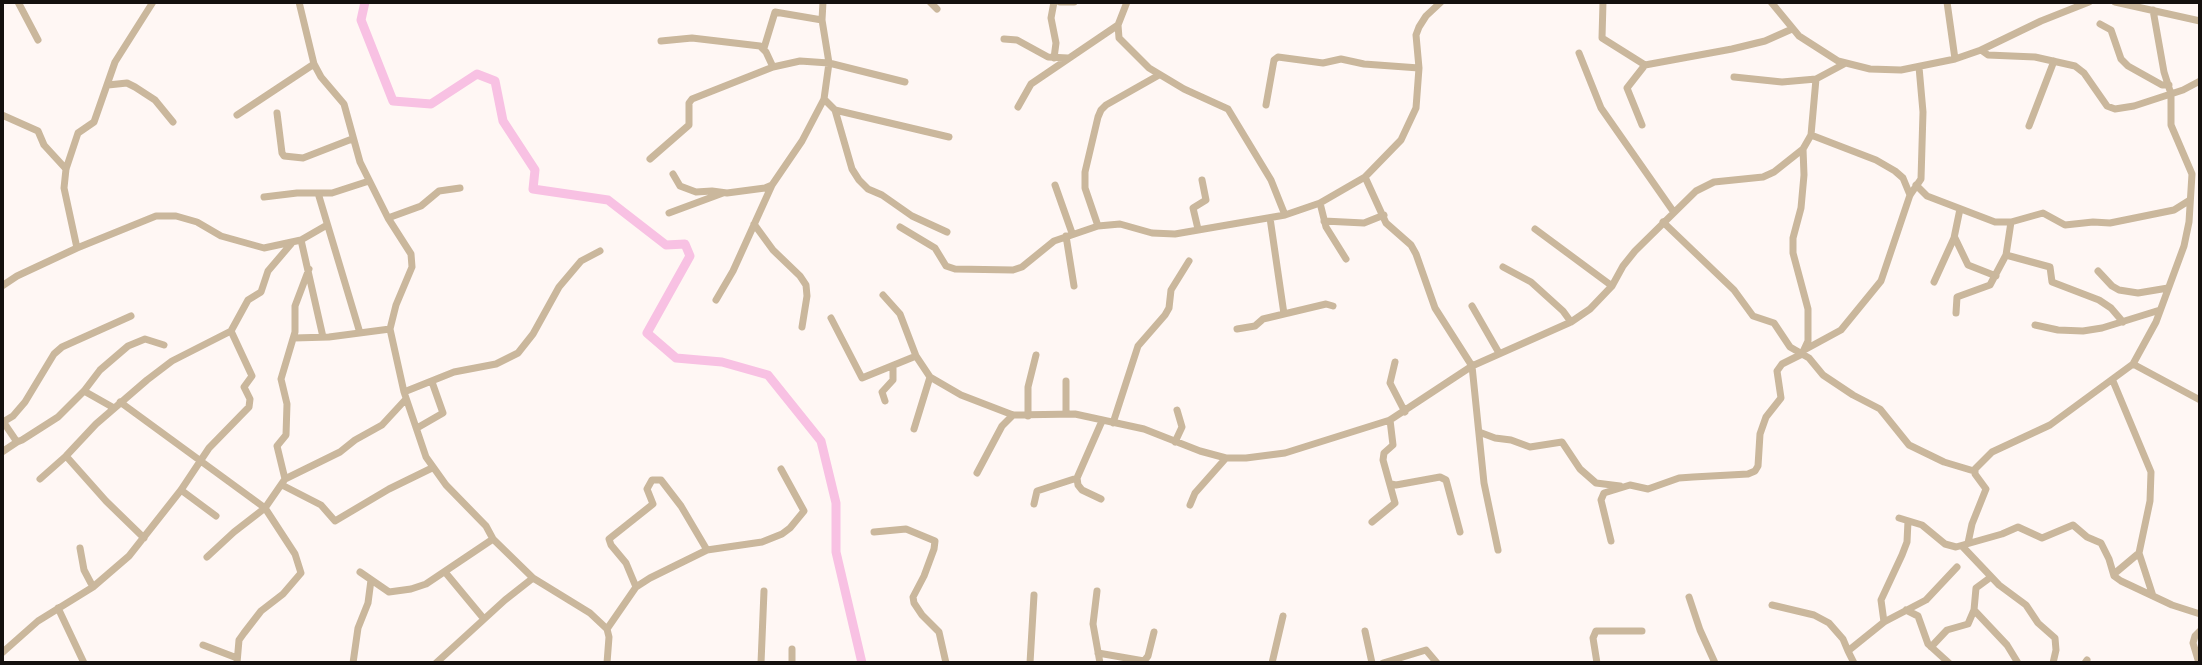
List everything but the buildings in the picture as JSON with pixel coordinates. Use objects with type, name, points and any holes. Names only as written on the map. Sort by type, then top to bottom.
[{"type":"street","points":[[18,2],[38,40]]},
{"type":"street","points":[[77,248],[64,188],[66,169],[78,133],[94,122],[116,62],[153,2]]},
{"type":"street","points":[[299,2],[314,64],[347,110],[352,139],[369,181],[411,254],[412,261],[390,330],[405,396],[421,445],[432,468],[464,506],[486,526],[493,539],[533,578],[590,613],[607,629],[607,663]]},
{"type":"street","points":[[716,300],[733,271],[772,185],[802,141],[824,99],[829,63],[822,20],[823,2]]},
{"type":"street","points":[[930,2],[937,9]]},
{"type":"street","points":[[1054,2],[1051,18],[1056,43],[1054,58]]},
{"type":"street","points":[[1060,2],[1074,2]]},
{"type":"street","points":[[1125,2],[1118,25],[1118,34],[1125,45],[1160,75],[1228,109],[1271,180],[1285,215]]},
{"type":"street","points":[[900,227],[935,248],[943,265],[955,269],[1004,270],[1022,267],[1045,247],[1069,235],[1098,226],[1120,225],[1164,234],[1270,218],[1320,203],[1365,177],[1393,152],[1408,128],[1416,108],[1419,68],[1416,35],[1426,16],[1441,2]]},
{"type":"street","points":[[1603,2],[1602,38],[1645,65],[1765,41],[1792,29]]},
{"type":"street","points":[[1771,2],[1792,29],[1809,45],[1844,64],[1870,69],[1901,70],[1955,59],[1981,50],[2089,2]]},
{"type":"street","points":[[1947,2],[1955,59]]},
{"type":"street","points":[[2061,2],[2063,12]]},
{"type":"street","points":[[2115,2],[2200,21]]},
{"type":"street","points":[[1974,471],[1992,452],[2044,429],[2133,364],[2160,310],[2184,246],[2190,216],[2192,174],[2171,125],[2171,94],[2164,72],[2153,10]]},
{"type":"street","points":[[773,67],[764,48],[775,12],[822,20]]},
{"type":"street","points":[[2100,24],[2111,30],[2121,59],[2128,66],[2162,85],[2169,85]]},
{"type":"street","points":[[1018,107],[1031,84],[1118,25]]},
{"type":"street","points":[[661,41],[692,38],[764,48]]},
{"type":"street","points":[[1004,39],[1017,40],[1054,58],[1072,58]]},
{"type":"street","points":[[1981,50],[1987,55],[2020,55],[2080,69],[2107,106],[2115,109],[2171,94],[2200,81]]},
{"type":"street","points":[[1579,53],[1607,117],[1673,211]]},
{"type":"street","points":[[1266,105],[1274,60],[1278,57],[1323,64],[1341,59],[1364,64],[1419,68]]},
{"type":"street","points":[[650,159],[689,125],[689,103],[692,99],[773,67],[800,61],[829,63],[905,82]]},
{"type":"street","points":[[2029,126],[2054,61]]},
{"type":"street","points":[[237,115],[314,64]]},
{"type":"street","points":[[1734,77],[1782,82],[1816,79],[1844,64]]},
{"type":"street","points":[[1642,125],[1627,89],[1645,65]]},
{"type":"street","points":[[1611,541],[1601,496],[1604,493],[1634,485],[1648,489],[1679,478],[1748,474],[1755,471],[1758,466],[1760,434],[1766,417],[1781,398],[1777,371],[1782,364],[1841,330],[1881,281],[1910,195],[1920,179],[1923,153],[1919,66]]},
{"type":"street","points":[[1098,226],[1085,188],[1085,172],[1098,117],[1106,105],[1160,75]]},
{"type":"street","points":[[883,296],[900,314],[916,356],[930,377],[961,395],[1013,415],[1066,414],[1144,429],[1226,458],[1284,453],[1390,420],[1472,366],[1571,322],[1590,309],[1612,286],[1623,266],[1662,222],[1704,185],[1763,177],[1774,172],[1803,149],[1811,135],[1816,79]]},
{"type":"street","points":[[108,85],[127,83],[155,100],[173,122]]},
{"type":"street","points":[[824,99],[835,110],[852,169],[859,180],[912,216],[947,232]]},
{"type":"street","points":[[835,110],[949,137]]},
{"type":"street","points":[[277,113],[284,156],[303,158],[352,139]]},
{"type":"street","points":[[2,114],[38,131],[44,145],[66,169]]},
{"type":"street","points":[[1811,135],[1876,160],[1895,171],[1903,178],[1910,195]]},
{"type":"street","points":[[1803,149],[1802,197],[1793,238],[1793,253],[1808,309],[1810,329],[1804,351]]},
{"type":"street","points":[[673,174],[680,186],[692,191],[723,193],[772,185]]},
{"type":"street","points":[[1365,177],[1386,223],[1411,245],[1434,308],[1472,366],[1484,483],[1498,550]]},
{"type":"street","points":[[1198,229],[1193,208],[1206,200],[1202,180]]},
{"type":"street","points":[[264,197],[344,191],[369,181]]},
{"type":"street","points":[[1055,185],[1069,235],[1074,286]]},
{"type":"street","points":[[1916,185],[1923,194],[1995,222],[2011,222],[2043,213],[2065,225],[2110,223],[2174,210],[2190,200]]},
{"type":"street","points":[[388,218],[421,206],[439,191],[460,188]]},
{"type":"street","points":[[318,193],[360,334]]},
{"type":"street","points":[[669,213],[701,200],[719,197],[723,193]]},
{"type":"street","points":[[1320,203],[1331,237],[1346,259]]},
{"type":"street","points":[[1934,282],[1954,238],[1960,209]]},
{"type":"street","points":[[2190,216],[2200,214]]},
{"type":"street","points":[[2,286],[77,248],[156,216],[167,215],[197,222],[221,236],[255,247],[290,244],[327,225]]},
{"type":"street","points":[[1324,221],[1364,223],[1384,215]]},
{"type":"street","points":[[1270,218],[1284,314]]},
{"type":"street","points":[[1662,222],[1734,290],[1753,316],[1774,323],[1790,346],[1804,351],[1823,375],[1880,409],[1909,445],[1944,462],[1974,471],[1986,489],[1965,545]]},
{"type":"street","points":[[1956,313],[1957,297],[1989,287],[1996,276],[2006,255],[2011,222]]},
{"type":"street","points":[[754,224],[773,250],[806,285],[802,327]]},
{"type":"street","points":[[1535,229],[1612,286]]},
{"type":"street","points":[[1954,238],[1968,265],[1996,276]]},
{"type":"street","points":[[301,240],[323,337]]},
{"type":"street","points":[[40,479],[117,405],[172,361],[231,331],[248,300],[261,292],[268,271],[290,244]]},
{"type":"street","points":[[207,557],[234,531],[265,508],[284,482],[340,453],[355,440],[382,425],[405,396],[454,372],[496,364],[518,353],[533,334],[559,287],[581,261],[600,251]]},
{"type":"street","points":[[2006,255],[2050,267],[2052,282],[2099,300],[2111,308],[2123,322]]},
{"type":"street","points":[[1113,423],[1138,346],[1165,315],[1169,308],[1171,290],[1189,261]]},
{"type":"street","points":[[1503,267],[1531,282],[1563,311],[1571,322]]},
{"type":"street","points":[[309,269],[295,306],[294,338],[280,385],[287,404],[286,435],[277,446],[284,482],[321,505],[335,522],[395,485],[432,468]]},
{"type":"street","points":[[2098,271],[2119,290],[2138,293],[2168,288]]},
{"type":"street","points":[[1237,329],[1255,326],[1263,320],[1284,314],[1326,304],[1333,306]]},
{"type":"street","points":[[1472,306],[1499,353]]},
{"type":"street","points":[[2035,325],[2073,332],[2102,328],[2160,310]]},
{"type":"street","points":[[17,442],[3,421],[13,416],[25,402],[54,354],[62,347],[131,316]]},
{"type":"street","points":[[831,318],[862,378],[916,356]]},
{"type":"street","points":[[294,338],[390,330]]},
{"type":"street","points":[[2,653],[20,635],[113,572],[144,538],[200,460],[251,404],[244,387],[252,376],[231,331]]},
{"type":"street","points":[[2,452],[58,417],[100,370],[133,343],[145,339],[164,345]]},
{"type":"street","points":[[1028,416],[1028,387],[1035,355]]},
{"type":"street","points":[[1395,362],[1390,383],[1405,412]]},
{"type":"street","points":[[2133,364],[2200,400]]},
{"type":"street","points":[[886,401],[882,392],[893,380],[893,366]]},
{"type":"street","points":[[914,429],[930,377]]},
{"type":"street","points":[[1066,381],[1066,414]]},
{"type":"street","points":[[2113,381],[2151,472],[2150,501],[2140,553],[2153,596]]},
{"type":"street","points":[[416,428],[443,413],[432,382]]},
{"type":"street","points":[[84,391],[117,405],[200,460],[265,508],[295,554],[301,573],[283,594],[268,604],[253,620],[239,640],[237,661],[203,645]]},
{"type":"street","points":[[1175,442],[1182,427],[1177,410]]},
{"type":"street","points":[[978,473],[1002,426],[1013,415]]},
{"type":"street","points":[[1372,522],[1395,503],[1382,456],[1393,445],[1390,420]]},
{"type":"street","points":[[1101,499],[1082,490],[1077,478],[1102,421]]},
{"type":"street","points":[[1479,432],[1530,447],[1562,442],[1580,469],[1596,483],[1625,486]]},
{"type":"street","points":[[66,456],[144,538]]},
{"type":"street","points":[[1189,505],[1195,493],[1226,458]]},
{"type":"street","points":[[607,629],[636,587],[650,578],[707,550],[773,539],[804,514],[781,469]]},
{"type":"street","points":[[1391,484],[1440,477],[1446,480],[1460,532]]},
{"type":"street","points":[[1034,505],[1037,491],[1077,478]]},
{"type":"street","points":[[636,587],[626,563],[609,539],[653,504],[648,489],[652,480],[661,480],[681,506],[707,550]]},
{"type":"street","points":[[181,490],[216,516]]},
{"type":"street","points":[[1899,518],[1922,525],[1950,546],[1965,545],[2018,527],[2042,538],[2073,525],[2101,543],[2114,574],[2126,584],[2200,614]]},
{"type":"street","points":[[1884,622],[1881,600],[1907,542],[1908,521]]},
{"type":"street","points":[[874,532],[906,529],[935,541],[924,576],[913,597],[922,615],[939,632],[946,663]]},
{"type":"street","points":[[360,572],[389,592],[399,592],[426,584],[493,539]]},
{"type":"street","points":[[1965,545],[1991,577],[2026,605],[2038,623],[2055,638],[2057,643],[2053,663]]},
{"type":"street","points":[[80,548],[84,570],[93,587]]},
{"type":"street","points":[[2114,574],[2140,553]]},
{"type":"street","points":[[1848,651],[1884,622],[1926,600],[1957,566]]},
{"type":"street","points":[[445,572],[484,619]]},
{"type":"street","points":[[1931,647],[1947,630],[1968,624],[1975,610],[1976,588],[1991,577]]},
{"type":"street","points":[[436,663],[533,578]]},
{"type":"street","points":[[353,663],[358,628],[368,603],[371,580]]},
{"type":"street","points":[[761,663],[764,591]]},
{"type":"street","points":[[1097,591],[1093,624],[1100,663]]},
{"type":"street","points":[[1030,663],[1034,595]]},
{"type":"street","points":[[1689,597],[1700,631],[1715,663]]},
{"type":"street","points":[[1772,606],[1803,612],[1829,623],[1843,639],[1854,663]]},
{"type":"street","points":[[58,608],[84,663]]},
{"type":"street","points":[[1906,610],[1918,616],[1924,636],[1931,647],[1950,663]]},
{"type":"street","points":[[1975,610],[2007,645],[2018,663]]},
{"type":"street","points":[[1272,663],[1283,616]]},
{"type":"street","points":[[1365,631],[1371,663]]},
{"type":"street","points":[[1597,663],[1593,638],[1595,631],[1642,631]]},
{"type":"street","points":[[2199,663],[2193,643],[2200,631]]},
{"type":"street","points":[[1098,653],[1144,662],[1149,656],[1153,632]]},
{"type":"street","points":[[792,649],[792,663]]},
{"type":"street","points":[[1382,663],[1426,650],[1437,663]]},
{"type":"waterway","points":[[365,2],[361,20],[393,101],[431,104],[477,74],[495,81],[503,121],[535,170],[533,189],[608,200],[666,245],[685,244],[690,256],[647,333],[676,358],[722,362],[768,375],[821,441],[836,503],[836,552],[862,663]]}]
